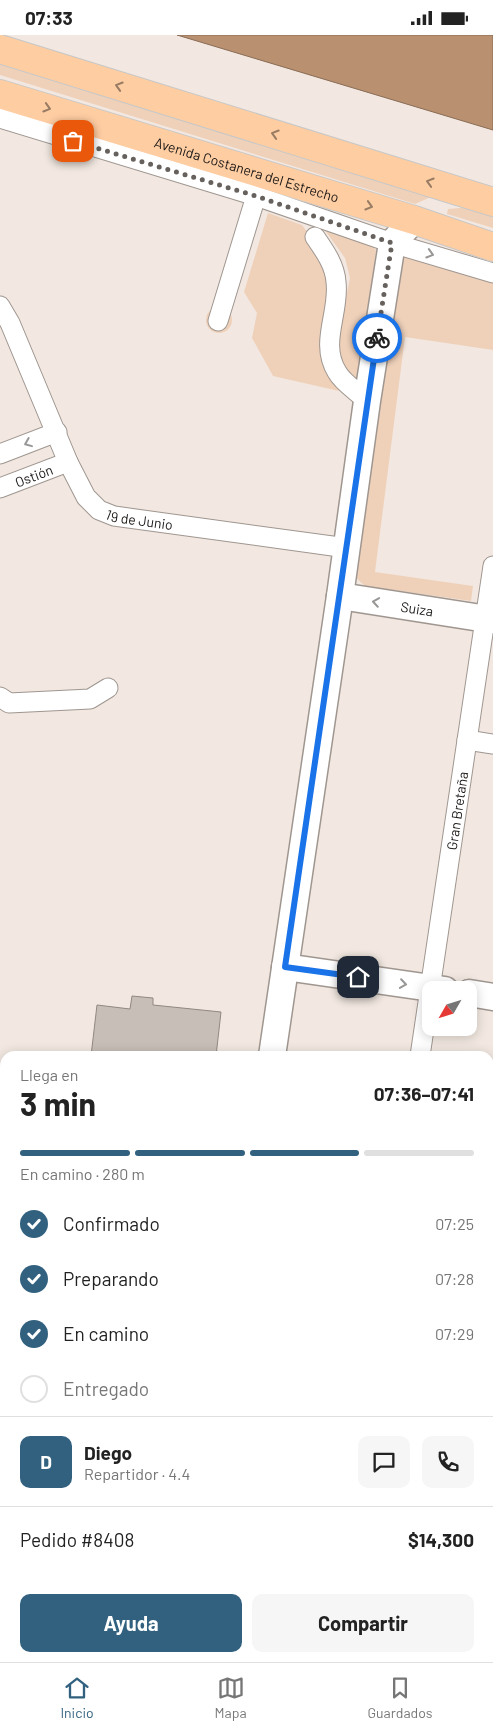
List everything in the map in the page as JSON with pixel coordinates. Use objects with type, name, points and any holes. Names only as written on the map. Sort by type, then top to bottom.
[{"type":"main road","points":[[0,49],[492,201]]},
{"type":"main road","name":"Avenida Costanera del Estrecho","points":[[0,94],[414,220],[493,247]]},
{"type":"main road","points":[[273,1051],[367,401],[392,243],[414,220],[428,211],[446,204],[468,201],[492,201]]},
{"type":"main road","name":"Suiza","points":[[340,596],[489,620]]},
{"type":"main road","points":[[285,967],[422,987]]},
{"type":"main road","points":[[478,994],[493,997]]},
{"type":"street","points":[[0,118],[256,196],[392,243],[493,273]]},
{"type":"street","points":[[218,321],[256,196]]},
{"type":"street","points":[[315,237],[332,264],[336,281],[336,296],[329,337],[329,356],[337,373],[367,401]]},
{"type":"street","name":"19 de Junio","points":[[0,306],[10,323],[68,461],[86,497],[99,510],[106,514],[347,548]]},
{"type":"street","points":[[0,455],[57,432]]},
{"type":"street","name":"Ostión","points":[[0,488],[68,461]]},
{"type":"street","name":"Gran Bretaña","points":[[439,981],[467,740],[489,620],[493,566]]},
{"type":"street","points":[[0,697],[9,703],[90,699],[108,688]]},
{"type":"street","points":[[467,740],[493,744]]},
{"type":"street","name":"Gran Bretaña","points":[[421,1051],[425,1036]]},
{"type":"shaded area","points":[[177,35],[493,35],[493,130]]},
{"type":"shaded area","points":[[0,55],[431,197],[415,204],[0,75]]},
{"type":"shaded area","points":[[471,207],[493,214],[493,228],[447,214],[448,209]]},
{"type":"shaded area","points":[[268,213],[302,225],[324,255],[332,277],[320,339],[339,391],[273,376],[252,338],[257,313],[244,292]]},
{"type":"shaded area","points":[[324,229],[369,244],[376,250],[359,382],[343,365],[336,345],[350,278],[345,258]]},
{"type":"shaded area","points":[[403,253],[493,279],[493,350],[405,337],[375,572],[473,586],[471,601],[365,586],[353,575]]},
{"type":"shaded area","points":[[219,307],[228,311],[232,320],[228,329],[219,333],[210,329],[206,320],[210,311]]},
{"type":"building","points":[[132,996],[153,998],[153,1005],[221,1012],[217,1051],[92,1051],[97,1005],[130,1009]]},
{"type":"way so far","points":[[73,141],[256,196],[392,243],[377,338]]},
{"type":"route","points":[[358,977],[285,967],[377,338]]}]
